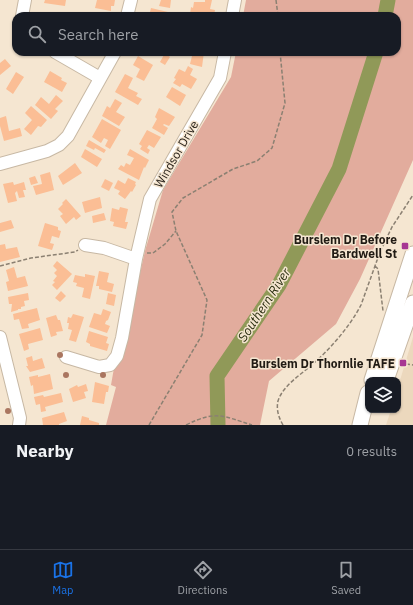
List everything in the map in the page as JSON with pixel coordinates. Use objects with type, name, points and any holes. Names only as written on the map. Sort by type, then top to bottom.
[{"type":"main road","points":[[373,377],[386,320],[401,292],[413,254]]},
{"type":"main road","points":[[387,377],[409,331],[413,303]]},
{"type":"main road","points":[[386,320],[409,331]]},
{"type":"main road","points":[[360,425],[365,405]]},
{"type":"main road","points":[[366,425],[372,413]]},
{"type":"street","points":[[23,12],[25,0]]},
{"type":"street","points":[[129,12],[131,0]]},
{"type":"street","points":[[233,12],[235,0]]},
{"type":"street","points":[[62,56],[100,78]]},
{"type":"street","points":[[0,164],[47,151],[59,145],[68,136],[113,56]]},
{"type":"street","name":"Windsor Drive","points":[[66,357],[100,367],[110,365],[117,356],[150,199],[220,78],[224,56]]},
{"type":"street","points":[[84,245],[137,256]]},
{"type":"street","points":[[0,337],[20,418],[19,425]]},
{"type":"path","points":[[276,0],[278,12]]},
{"type":"path","points":[[149,425],[202,335],[207,300],[176,231],[172,212],[183,198],[233,169],[256,161],[272,148],[285,103],[280,56]]},
{"type":"path","points":[[283,425],[277,411],[278,401],[282,392],[330,347],[357,313],[392,227],[413,194]]},
{"type":"path","points":[[137,256],[153,253],[165,244],[176,231]]},
{"type":"path","points":[[0,266],[32,258],[75,252],[84,245]]},
{"type":"path","points":[[375,266],[378,269],[379,291],[386,320]]},
{"type":"path","points":[[406,364],[413,364]]},
{"type":"path","points":[[186,425],[209,416],[223,415],[252,425]]},
{"type":"shaded area","points":[[246,0],[413,0],[413,160],[360,279],[336,324],[269,381],[260,425],[106,425],[116,387],[111,385],[114,368],[120,362],[145,251],[163,190],[231,77],[235,56],[401,56],[401,12],[244,12]]},
{"type":"shaded area","points":[[413,337],[413,425],[386,425],[390,413],[401,413],[401,377]]},
{"type":"building","points":[[45,0],[66,0],[65,6],[44,3]]},
{"type":"building","points":[[97,0],[115,0],[114,6],[111,6],[111,11],[95,8]]},
{"type":"building","points":[[161,0],[171,0],[170,8],[159,6]]},
{"type":"building","points":[[205,0],[212,0],[210,9],[215,10],[215,12],[190,12],[194,2],[205,2]]},
{"type":"building","points":[[151,8],[168,12],[150,12]]},
{"type":"building","points":[[138,56],[153,65],[144,81],[136,77],[140,69],[133,65]]},
{"type":"building","points":[[163,56],[170,57],[165,65],[160,62]]},
{"type":"building","points":[[192,56],[203,56],[202,67],[190,64]]},
{"type":"building","points":[[5,59],[11,66],[0,75],[0,63]]},
{"type":"building","points":[[188,66],[193,69],[190,75],[197,79],[191,89],[182,84],[180,87],[173,83],[179,69],[185,72]]},
{"type":"building","points":[[50,71],[62,78],[61,80],[67,83],[62,92],[44,82]]},
{"type":"building","points":[[16,72],[24,77],[13,94],[6,89]]},
{"type":"building","points":[[125,74],[133,78],[128,88],[138,93],[136,96],[142,99],[138,105],[115,92]]},
{"type":"building","points":[[172,87],[186,95],[180,106],[166,97]]},
{"type":"building","points":[[56,95],[63,101],[55,109],[58,111],[51,119],[35,105],[41,97],[49,104]]},
{"type":"building","points":[[115,99],[122,103],[116,112],[125,117],[119,126],[102,116],[107,106],[110,108]]},
{"type":"building","points":[[31,106],[47,120],[41,127],[38,126],[31,135],[24,129],[32,120],[25,113]]},
{"type":"building","points":[[159,108],[175,117],[169,126],[163,125],[168,128],[164,135],[152,128],[157,119],[155,117]]},
{"type":"building","points":[[6,116],[9,131],[20,128],[22,136],[4,141],[0,126],[0,118]]},
{"type":"building","points":[[102,119],[121,130],[110,149],[105,146],[108,140],[104,138],[101,143],[92,137]]},
{"type":"building","points":[[147,130],[161,137],[154,148],[149,145],[147,148],[150,150],[148,154],[140,149],[142,146],[139,144]]},
{"type":"building","points":[[89,140],[106,150],[104,153],[95,148],[94,150],[86,146]]},
{"type":"building","points":[[85,149],[102,159],[97,167],[81,157]]},
{"type":"building","points":[[130,149],[149,160],[145,168],[144,167],[139,180],[118,169],[121,165],[124,167],[126,163],[130,165],[134,158],[127,155]]},
{"type":"building","points":[[75,163],[82,173],[63,185],[58,176]]},
{"type":"building","points":[[50,172],[54,190],[36,195],[33,186],[42,184],[40,175]]},
{"type":"building","points":[[35,176],[38,183],[31,185],[29,178]]},
{"type":"building","points":[[128,178],[136,182],[136,185],[125,199],[118,194],[120,191],[114,188],[118,180],[125,184]]},
{"type":"building","points":[[105,179],[113,183],[109,191],[101,187]]},
{"type":"building","points":[[13,182],[14,185],[24,182],[26,190],[23,190],[25,197],[19,198],[17,191],[15,193],[17,201],[8,203],[3,184]]},
{"type":"building","points":[[100,197],[102,208],[85,213],[82,202]]},
{"type":"building","points":[[66,199],[81,216],[76,220],[74,217],[66,224],[60,216],[63,214],[58,209]]},
{"type":"building","points":[[120,207],[128,209],[125,222],[128,222],[126,229],[113,226],[114,222],[110,221],[112,208],[119,210]]},
{"type":"building","points":[[104,213],[106,220],[93,223],[92,216]]},
{"type":"building","points":[[11,220],[14,228],[0,232],[0,223]]},
{"type":"building","points":[[45,223],[58,227],[58,230],[61,231],[59,238],[52,236],[50,243],[54,244],[52,250],[38,246]]},
{"type":"building","points":[[5,244],[6,249],[17,247],[20,257],[0,262],[0,245]]},
{"type":"building","points":[[57,261],[72,274],[57,290],[52,285],[57,276],[54,273],[57,270],[53,266]]},
{"type":"building","points":[[14,267],[17,278],[25,276],[28,286],[8,291],[6,282],[9,281],[6,270]]},
{"type":"building","points":[[99,271],[109,273],[107,282],[114,284],[112,292],[99,289],[99,286],[96,286]]},
{"type":"building","points":[[85,274],[95,276],[90,299],[82,297],[84,288],[76,286],[77,283],[73,282],[75,275],[85,277]]},
{"type":"building","points":[[61,291],[66,296],[60,302],[55,298]]},
{"type":"building","points":[[28,293],[29,300],[24,301],[25,306],[11,312],[12,304],[9,304],[8,297]]},
{"type":"building","points":[[108,293],[116,295],[114,306],[106,304]]},
{"type":"building","points":[[37,308],[40,320],[28,324],[29,328],[22,329],[19,319],[14,320],[13,314]]},
{"type":"building","points":[[103,309],[111,312],[105,324],[110,326],[107,333],[89,327],[94,313],[101,315]]},
{"type":"building","points":[[73,314],[84,317],[76,342],[69,340],[72,330],[68,329],[69,323],[67,323],[68,317],[71,318]]},
{"type":"building","points":[[56,315],[58,320],[60,320],[63,331],[56,332],[57,335],[51,337],[46,318]]},
{"type":"building","points":[[40,328],[43,340],[28,344],[29,349],[24,351],[19,334]]},
{"type":"building","points":[[89,331],[108,337],[106,343],[109,344],[107,351],[90,346],[90,344],[86,342]]},
{"type":"building","points":[[32,356],[33,361],[42,358],[45,368],[30,372],[26,366],[28,366],[26,358]]},
{"type":"building","points":[[50,374],[53,389],[34,394],[33,385],[31,386],[29,377],[38,375],[38,377]]},
{"type":"building","points":[[95,382],[109,386],[108,392],[106,392],[104,404],[92,402]]},
{"type":"building","points":[[86,384],[88,391],[84,392],[86,398],[73,402],[69,389],[77,385],[78,387]]},
{"type":"building","points":[[61,393],[63,402],[45,407],[46,411],[41,412],[40,404],[36,405],[34,397],[43,395],[44,397]]},
{"type":"building","points":[[64,412],[67,421],[59,425],[43,425],[42,418]]},
{"type":"building","points":[[82,416],[99,423],[99,425],[80,425]]},
{"type":"waterway","name":"Southern River","points":[[386,12],[388,0]]},
{"type":"waterway","name":"Southern River","points":[[218,425],[217,376],[279,285],[339,169],[375,56]]},
{"type":"place","name":"Burslem Dr Before Bardwell St","points":[[405,246]]},
{"type":"place","name":"Burslem Dr Thornlie TAFE","points":[[403,363]]}]
